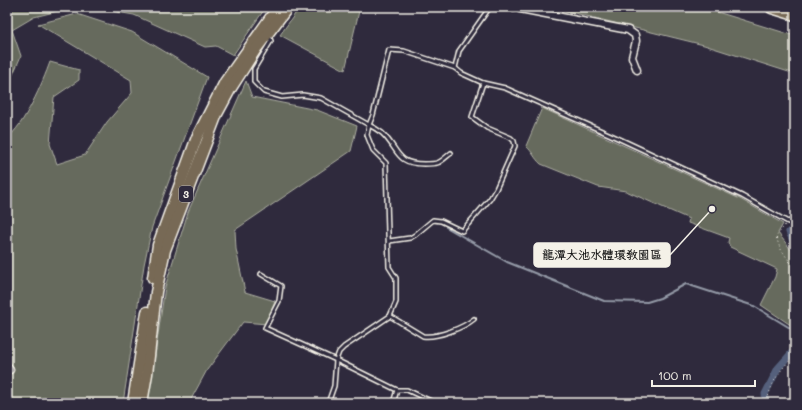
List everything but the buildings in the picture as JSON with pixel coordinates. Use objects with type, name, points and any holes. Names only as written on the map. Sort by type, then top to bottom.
[{"type":"highway","points":[[772,7],[795,14]]},
{"type":"main road","name":"3","points":[[142,403],[147,374],[156,292],[165,250],[217,114],[230,88],[265,32],[278,7]]},
{"type":"main road","name":"3","points":[[133,403],[158,245],[197,137],[225,82],[265,32],[288,7]]},
{"type":"street","points":[[510,7],[628,30],[635,35],[636,41],[632,56],[637,70]]},
{"type":"lane","points":[[455,68],[459,50],[490,7]]},
{"type":"lane","points":[[265,32],[272,41],[254,69],[254,82],[264,92],[282,97],[303,95],[321,98],[382,132],[395,151],[406,161],[415,164],[437,164],[451,153]]},
{"type":"lane","points":[[328,403],[334,386],[336,360],[339,352],[344,347],[390,316],[396,302],[396,278],[389,268],[386,163],[373,150],[367,135],[389,50],[404,51],[455,68],[461,73],[483,83],[505,88],[742,196],[788,222],[795,219]]},
{"type":"lane","points":[[388,241],[415,236],[433,220],[438,220],[462,231],[490,199],[515,146],[514,141],[511,138],[487,128],[472,117],[483,83]]},
{"type":"lane","points":[[261,274],[281,286],[279,301],[266,328],[397,390],[407,390],[435,403]]},
{"type":"lane","points":[[390,316],[423,336],[428,337],[453,331],[474,319]]},
{"type":"lane","points":[[393,403],[397,390]]},
{"type":"path","points":[[788,222],[776,237],[780,248],[795,269]]},
{"type":"path","points":[[765,403],[768,401],[769,392],[780,371],[795,356]]},
{"type":"green space","points":[[7,7],[74,7],[34,17],[12,30],[21,56],[7,88]]},
{"type":"green space","points":[[88,7],[266,7],[233,55],[216,46],[205,47],[134,15]]},
{"type":"green space","points":[[300,7],[360,7],[345,70],[280,35]]},
{"type":"green space","points":[[550,7],[701,7],[795,36],[795,74],[704,45]]},
{"type":"green space","points":[[77,14],[132,32],[207,77],[152,227],[144,265],[123,403],[7,403],[7,138],[20,124],[26,114],[38,92],[50,62],[79,70],[79,80],[54,97],[50,144],[57,164],[85,155],[107,122],[132,93],[131,80],[38,24]]},
{"type":"green space","points":[[246,81],[252,97],[317,110],[357,126],[351,151],[235,230],[236,249],[245,292],[275,301],[267,324],[243,322],[207,370],[189,403],[148,403],[165,287],[188,212]]},
{"type":"green space","points":[[542,108],[740,199],[783,224],[778,233],[795,255],[795,328],[761,305],[775,277],[777,269],[730,247],[728,242],[729,238],[688,223],[689,219],[626,191],[598,187],[541,164],[526,146]]},
{"type":"waterway","points":[[446,227],[507,262],[604,301],[647,302],[660,298],[686,284],[754,306],[795,331]]},
{"type":"waterway","points":[[795,228],[789,232],[795,245]]},
{"type":"waterway","points":[[766,403],[765,394],[778,368],[795,349]]},
{"type":"place","name":"龍潭大池水體環教園區","points":[[712,209]]}]
